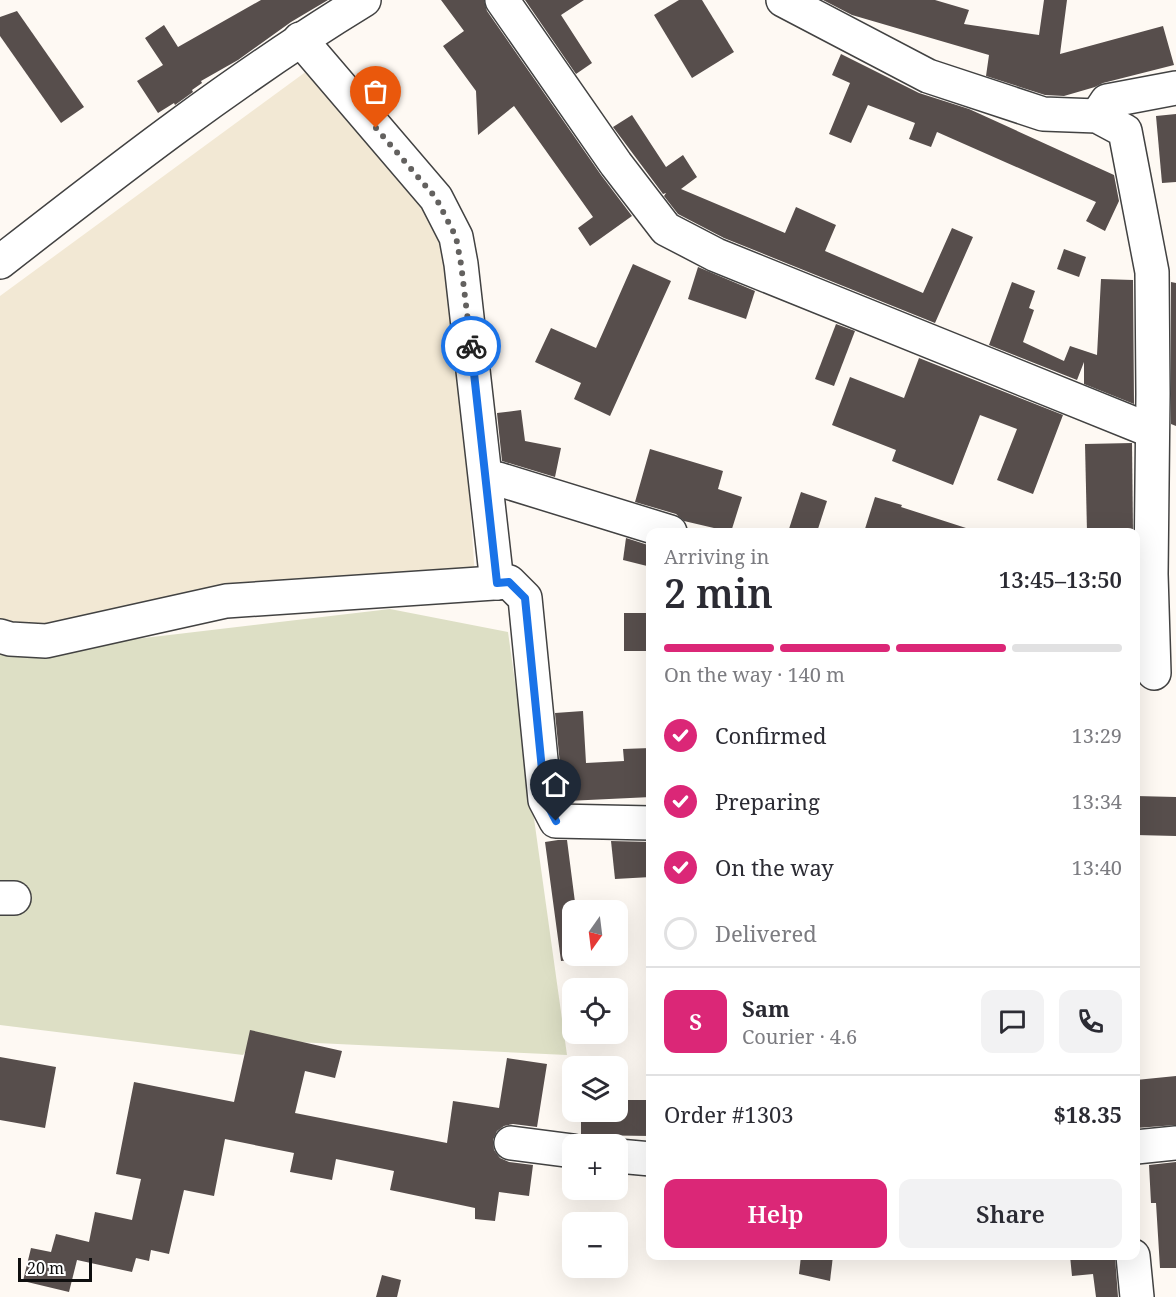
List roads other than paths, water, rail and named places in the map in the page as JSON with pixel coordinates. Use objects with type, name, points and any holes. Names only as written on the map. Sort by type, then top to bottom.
[{"type":"street","points":[[0,262],[198,112],[300,39],[364,0]]},
{"type":"street","points":[[502,0],[616,164],[666,229],[716,255],[1152,431]]},
{"type":"street","points":[[783,0],[928,76],[1043,114],[1097,116],[1125,131],[1152,272],[1151,574],[1155,674]]},
{"type":"street","points":[[300,39],[436,198],[456,237],[497,583]]},
{"type":"street","points":[[1097,116],[1107,101],[1176,88]]},
{"type":"street","points":[[498,478],[657,528]]},
{"type":"street","points":[[0,636],[10,639],[46,641],[226,601],[509,582],[525,598],[545,800],[556,821],[646,823]]},
{"type":"street","points":[[511,1143],[562,1150]]},
{"type":"street","points":[[1140,1147],[1176,1143]]},
{"type":"street","points":[[628,1157],[646,1159]]},
{"type":"street","points":[[1133,1260],[1137,1297]]}]
